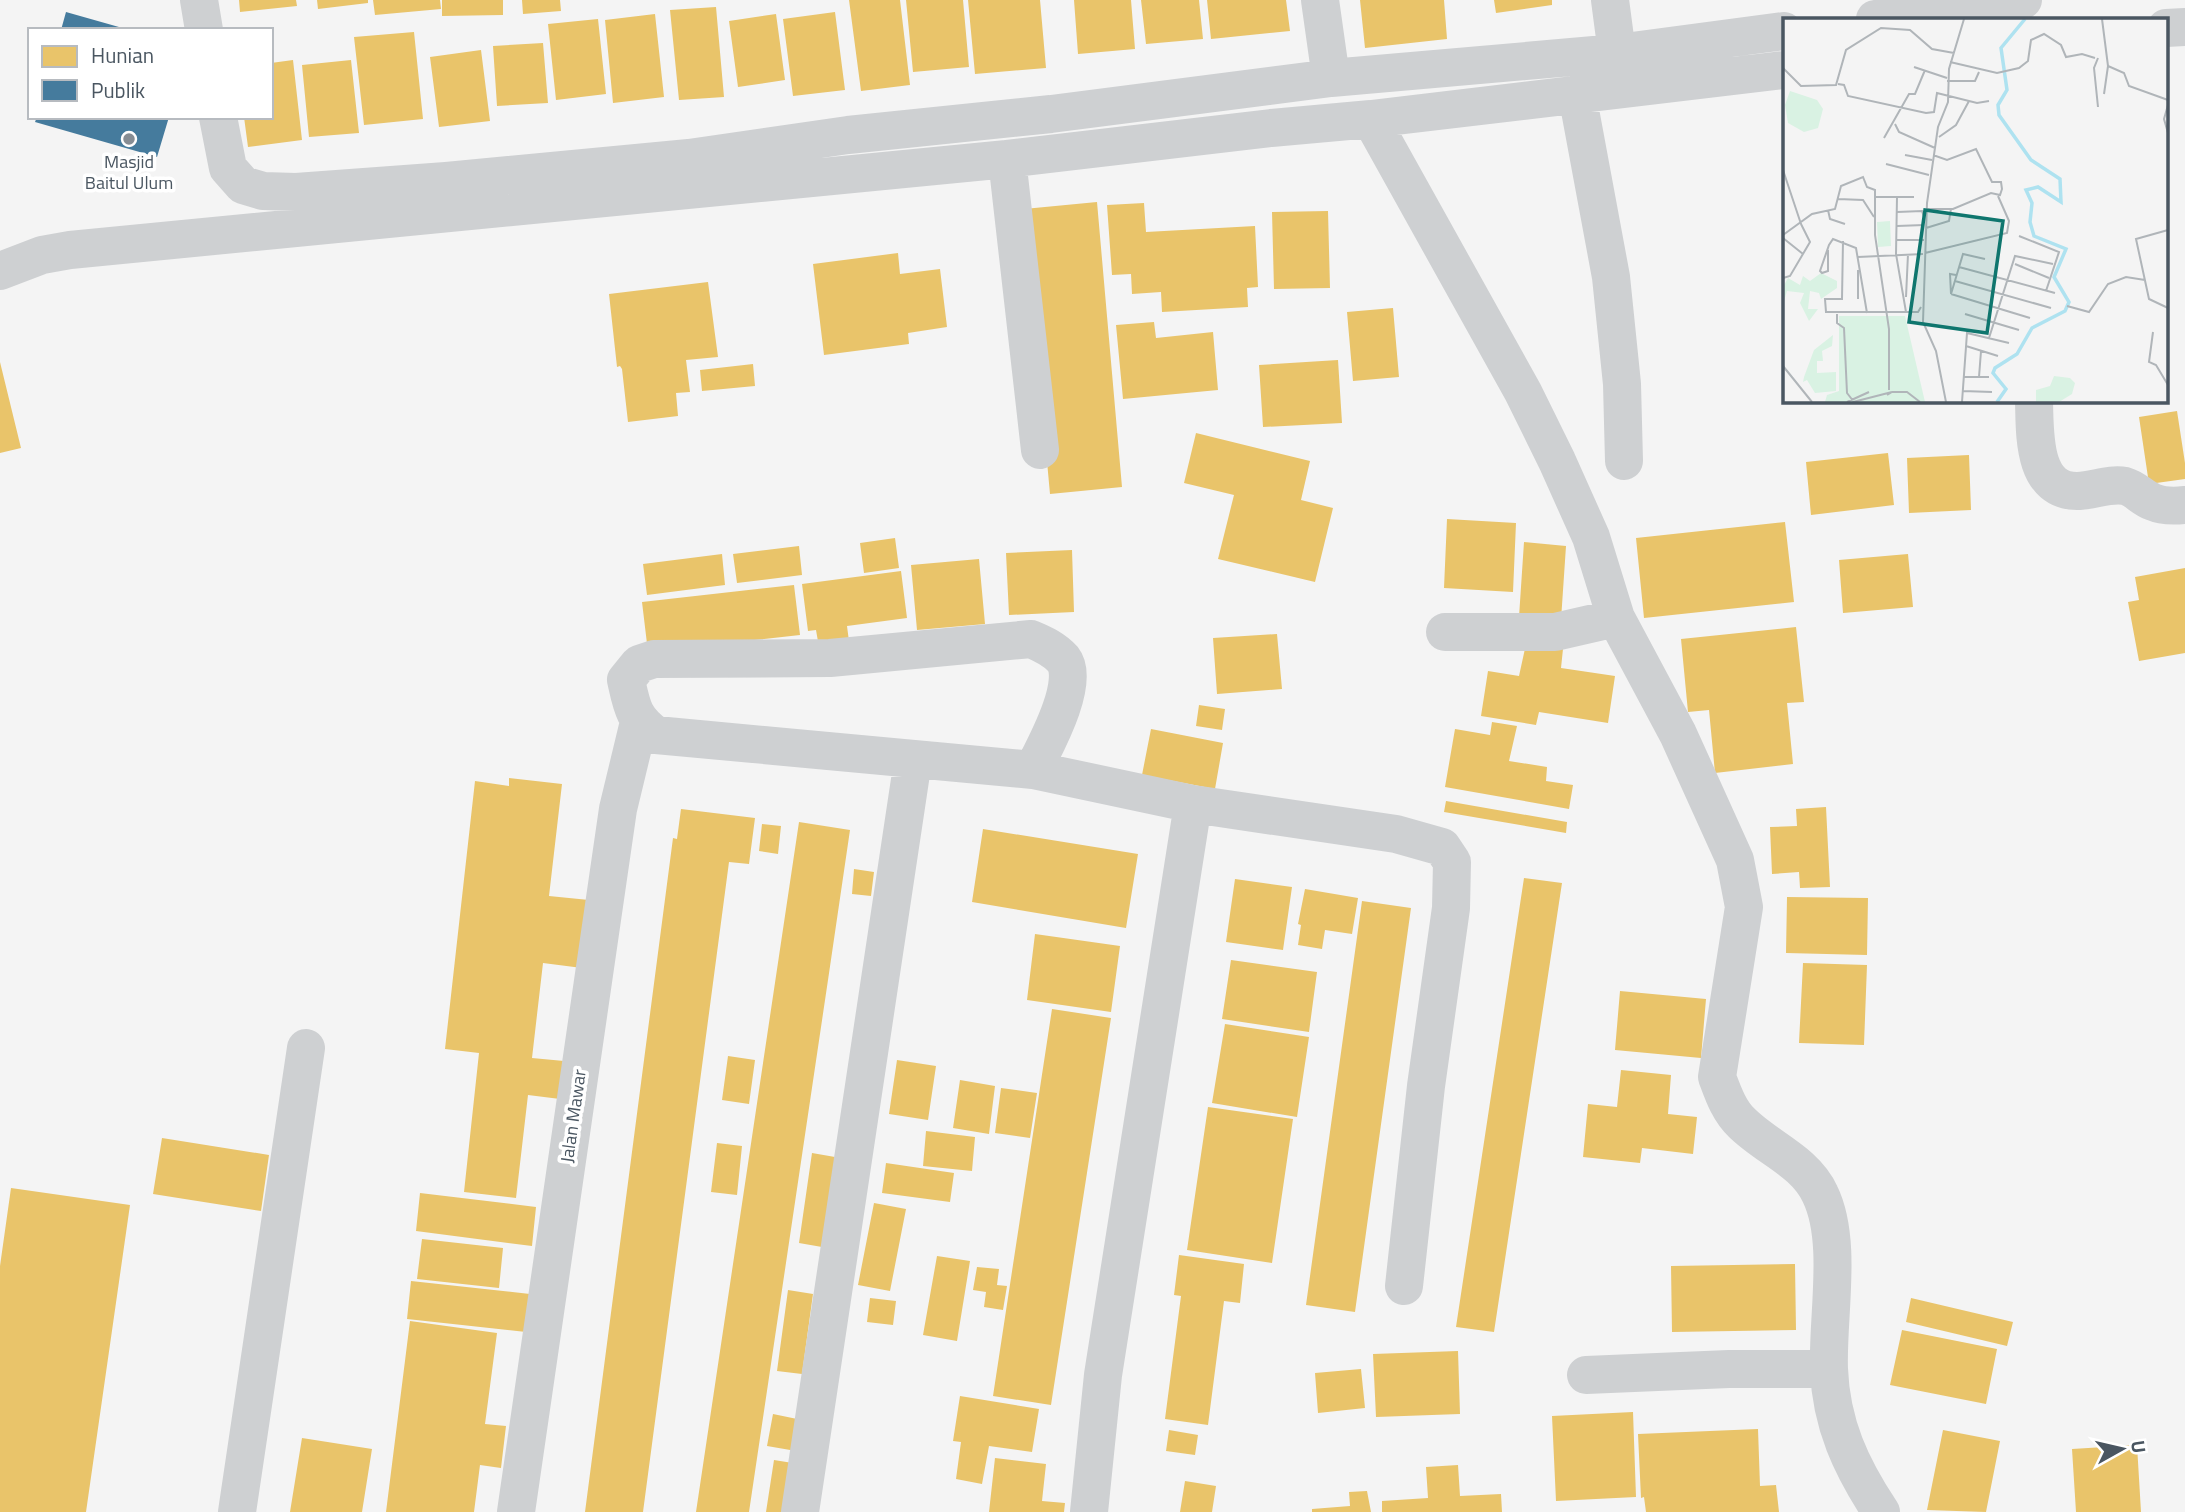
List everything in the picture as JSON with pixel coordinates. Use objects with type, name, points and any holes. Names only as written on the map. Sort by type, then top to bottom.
[{"type":"street","points":[[199,0],[204,28]]},
{"type":"street","points":[[1320,0],[1331,78]]},
{"type":"street","points":[[1610,0],[1618,53]]},
{"type":"street","points":[[1884,12],[2023,0]]},
{"type":"street","points":[[218,119],[228,168],[243,186],[263,191],[296,192],[689,158],[848,135],[1051,114],[1331,78],[1618,53],[1783,31]]},
{"type":"street","points":[[0,271],[42,255],[116,244],[1007,159],[1783,69]]},
{"type":"street","points":[[1577,94],[1611,277],[1622,384],[1624,461]]},
{"type":"street","points":[[1370,119],[1510,369],[1558,461],[1591,537],[1616,618],[1678,734],[1735,860],[1744,908],[1717,1077],[1727,1102],[1740,1122],[1801,1168],[1820,1194],[1829,1221],[1832,1262],[1829,1369],[1833,1404],[1848,1458],[1881,1512]]},
{"type":"street","points":[[1007,159],[1040,450]]},
{"type":"street","points":[[2034,402],[2039,461],[2048,480],[2053,484],[2063,490],[2076,491],[2124,486],[2134,489],[2152,502],[2185,505]]},
{"type":"street","points":[[1445,632],[1555,632],[1616,618]]},
{"type":"street","points":[[1032,770],[1052,734],[1068,681],[1065,661],[1048,647],[1031,639],[830,658],[654,659],[639,664],[626,680],[639,722],[656,735],[1032,770],[1193,804],[1396,834],[1457,848],[1452,862],[1451,898],[1426,1086],[1404,1286]]},
{"type":"street","name":"Jalan Mawar","points":[[516,1512],[618,809],[639,722]]},
{"type":"street","points":[[800,1512],[913,760]]},
{"type":"street","points":[[1089,1512],[1103,1375],[1193,804]]},
{"type":"street","points":[[237,1512],[306,1048]]},
{"type":"street","points":[[1586,1375],[1729,1369],[1829,1369]]},
{"type":"building: Hunian","points":[[239,0],[296,0],[297,6],[240,12]]},
{"type":"building: Hunian","points":[[317,0],[368,0],[368,3],[318,9]]},
{"type":"building: Hunian","points":[[373,0],[440,0],[441,9],[375,15]]},
{"type":"building: Hunian","points":[[442,0],[503,0],[503,15],[442,16]]},
{"type":"building: Hunian","points":[[522,0],[560,0],[561,11],[523,14]]},
{"type":"building: Hunian","points":[[849,0],[900,0],[910,85],[861,91]]},
{"type":"building: Hunian","points":[[906,0],[963,0],[969,67],[913,72]]},
{"type":"building: Hunian","points":[[968,0],[1040,0],[1046,68],[975,74]]},
{"type":"building: Hunian","points":[[1074,0],[1131,0],[1135,49],[1078,54]]},
{"type":"building: Hunian","points":[[1141,0],[1199,0],[1203,39],[1146,44]]},
{"type":"building: Hunian","points":[[1207,0],[1286,0],[1290,31],[1211,39]]},
{"type":"building: Hunian","points":[[1360,0],[1444,0],[1447,39],[1365,48]]},
{"type":"building: Hunian","points":[[1494,0],[1552,0],[1552,5],[1496,13]]},
{"type":"building: Hunian","points":[[716,7],[724,97],[679,100],[670,10]]},
{"type":"building: Hunian","points":[[835,12],[845,90],[793,96],[783,19]]},
{"type":"building: Hunian","points":[[655,14],[664,97],[613,103],[605,20]]},
{"type":"building: Hunian","points":[[776,14],[785,80],[738,87],[729,21]]},
{"type":"building: Hunian","points":[[598,19],[606,94],[556,100],[548,24]]},
{"type":"building: Hunian","points":[[414,32],[423,119],[364,125],[354,37]]},
{"type":"building: Hunian","points":[[543,43],[548,103],[497,106],[493,46]]},
{"type":"building: Hunian","points":[[481,50],[490,121],[439,127],[430,57]]},
{"type":"building: Hunian","points":[[293,60],[302,140],[248,147],[244,119],[273,119],[273,63]]},
{"type":"building: Hunian","points":[[351,60],[359,133],[309,137],[302,65]]},
{"type":"building: Hunian","points":[[1097,202],[1122,487],[1050,494],[1024,209]]},
{"type":"building: Hunian","points":[[1144,203],[1146,232],[1255,226],[1258,287],[1247,288],[1248,307],[1162,312],[1161,292],[1132,294],[1131,274],[1112,275],[1107,205]]},
{"type":"building: Hunian","points":[[1328,211],[1330,288],[1274,289],[1272,212]]},
{"type":"building: Hunian","points":[[898,253],[900,274],[940,269],[947,327],[908,333],[909,344],[824,355],[813,264]]},
{"type":"building: Hunian","points":[[708,282],[718,357],[686,360],[690,392],[676,393],[678,416],[628,422],[622,369],[617,367],[609,294]]},
{"type":"building: Hunian","points":[[1393,308],[1399,377],[1353,381],[1347,312]]},
{"type":"building: Hunian","points":[[1154,322],[1156,338],[1213,332],[1218,390],[1123,399],[1116,325]]},
{"type":"building: Hunian","points":[[1338,360],[1342,423],[1263,427],[1259,365]]},
{"type":"building: Hunian","points":[[0,362],[21,448],[0,453]]},
{"type":"building: Hunian","points":[[753,364],[755,386],[702,391],[700,370]]},
{"type":"building: Hunian","points":[[2177,411],[2185,479],[2149,484],[2139,417]]},
{"type":"building: Hunian","points":[[1196,433],[1310,461],[1301,500],[1333,508],[1315,582],[1218,559],[1234,495],[1184,483]]},
{"type":"building: Hunian","points":[[1888,453],[1894,505],[1811,515],[1806,462]]},
{"type":"building: Hunian","points":[[1969,455],[1971,510],[1909,513],[1907,458]]},
{"type":"building: Hunian","points":[[1447,519],[1516,523],[1513,592],[1444,588]]},
{"type":"building: Hunian","points":[[1785,522],[1794,602],[1644,618],[1636,538]]},
{"type":"building: Hunian","points":[[895,538],[899,568],[864,573],[860,543]]},
{"type":"building: Hunian","points":[[1524,542],[1566,546],[1561,620],[1519,617]]},
{"type":"building: Hunian","points":[[799,546],[802,575],[737,583],[733,554]]},
{"type":"building: Hunian","points":[[1072,550],[1074,612],[1009,615],[1006,553]]},
{"type":"building: Hunian","points":[[722,554],[725,585],[647,595],[643,564]]},
{"type":"building: Hunian","points":[[1908,554],[1913,607],[1843,613],[1839,560]]},
{"type":"building: Hunian","points":[[979,559],[985,624],[917,630],[911,565]]},
{"type":"building: Hunian","points":[[2185,568],[2185,653],[2139,661],[2128,602],[2139,600],[2135,577]]},
{"type":"building: Hunian","points":[[901,571],[907,618],[847,626],[850,649],[820,653],[816,630],[808,631],[802,584]]},
{"type":"building: Hunian","points":[[794,585],[800,635],[648,652],[642,602]]},
{"type":"building: Hunian","points":[[1796,627],[1804,702],[1787,703],[1793,764],[1715,773],[1709,710],[1688,712],[1681,639]]},
{"type":"building: Hunian","points":[[1277,634],[1282,689],[1217,694],[1213,638]]},
{"type":"building: Hunian","points":[[1526,644],[1563,649],[1561,668],[1615,676],[1608,723],[1539,712],[1536,725],[1481,716],[1488,671],[1519,676]]},
{"type":"building: Hunian","points":[[1199,705],[1225,709],[1222,730],[1196,726]]},
{"type":"building: Hunian","points":[[1492,722],[1517,726],[1509,761],[1547,767],[1546,781],[1573,785],[1569,809],[1445,787],[1455,729],[1490,735]]},
{"type":"building: Hunian","points":[[1151,729],[1223,743],[1215,789],[1142,775]]},
{"type":"building: Hunian","points":[[509,778],[562,784],[549,896],[589,900],[582,968],[543,963],[532,1058],[564,1061],[560,1099],[528,1095],[516,1198],[464,1192],[479,1053],[445,1049],[475,781],[509,786]]},
{"type":"building: Hunian","points":[[1446,801],[1567,822],[1566,833],[1444,812]]},
{"type":"building: Hunian","points":[[1826,807],[1830,887],[1800,888],[1799,872],[1772,874],[1770,827],[1797,826],[1796,809]]},
{"type":"building: Hunian","points":[[681,809],[755,818],[749,864],[729,862],[643,1512],[585,1512],[673,838],[677,839]]},
{"type":"building: Hunian","points":[[799,822],[850,830],[749,1512],[696,1512]]},
{"type":"building: Hunian","points":[[762,824],[781,826],[778,854],[759,851]]},
{"type":"building: Hunian","points":[[983,829],[1138,854],[1126,928],[972,902]]},
{"type":"building: Hunian","points":[[854,869],[874,872],[871,896],[852,894]]},
{"type":"building: Hunian","points":[[1524,878],[1562,883],[1494,1332],[1456,1327]]},
{"type":"building: Hunian","points":[[1235,879],[1292,887],[1283,950],[1226,942]]},
{"type":"building: Hunian","points":[[1305,889],[1358,898],[1352,934],[1325,930],[1322,949],[1298,945],[1301,925],[1298,924]]},
{"type":"building: Hunian","points":[[1787,897],[1868,898],[1867,955],[1786,953]]},
{"type":"building: Hunian","points":[[1362,901],[1411,908],[1355,1312],[1306,1305]]},
{"type":"building: Hunian","points":[[1035,934],[1120,946],[1111,1012],[1027,1000]]},
{"type":"building: Hunian","points":[[1231,960],[1317,972],[1309,1032],[1222,1019]]},
{"type":"building: Hunian","points":[[1803,963],[1867,965],[1864,1045],[1799,1043]]},
{"type":"building: Hunian","points":[[1620,991],[1706,999],[1701,1058],[1615,1050]]},
{"type":"building: Hunian","points":[[1052,1009],[1111,1018],[1051,1405],[993,1396]]},
{"type":"building: Hunian","points":[[1225,1024],[1309,1037],[1297,1117],[1212,1103]]},
{"type":"building: Hunian","points":[[728,1056],[755,1060],[749,1104],[722,1100]]},
{"type":"building: Hunian","points":[[897,1060],[936,1066],[928,1120],[889,1114]]},
{"type":"building: Hunian","points":[[1621,1070],[1671,1075],[1668,1114],[1697,1117],[1693,1154],[1642,1148],[1640,1163],[1583,1157],[1588,1104],[1617,1107]]},
{"type":"building: Hunian","points":[[960,1080],[995,1086],[989,1134],[953,1128]]},
{"type":"building: Hunian","points":[[1001,1088],[1037,1093],[1030,1138],[995,1133]]},
{"type":"building: Hunian","points":[[1208,1107],[1293,1119],[1272,1263],[1187,1250]]},
{"type":"building: Hunian","points":[[926,1131],[975,1137],[972,1171],[923,1166]]},
{"type":"building: Hunian","points":[[162,1138],[269,1155],[261,1211],[153,1194]]},
{"type":"building: Hunian","points":[[717,1143],[742,1146],[737,1195],[711,1192]]},
{"type":"building: Hunian","points":[[812,1153],[835,1157],[822,1247],[799,1243]]},
{"type":"building: Hunian","points":[[886,1163],[954,1173],[950,1202],[882,1193]]},
{"type":"building: Hunian","points":[[11,1188],[130,1205],[86,1512],[0,1512],[0,1266]]},
{"type":"building: Hunian","points":[[420,1193],[536,1207],[532,1246],[416,1231]]},
{"type":"building: Hunian","points":[[874,1203],[906,1209],[890,1291],[858,1285]]},
{"type":"building: Hunian","points":[[422,1239],[503,1248],[499,1288],[417,1279]]},
{"type":"building: Hunian","points":[[1179,1255],[1244,1264],[1240,1303],[1224,1301],[1208,1425],[1165,1419],[1181,1296],[1174,1295]]},
{"type":"building: Hunian","points":[[937,1256],[970,1261],[957,1341],[923,1335]]},
{"type":"building: Hunian","points":[[1795,1264],[1796,1330],[1672,1332],[1671,1266]]},
{"type":"building: Hunian","points":[[977,1267],[999,1269],[997,1285],[1007,1286],[1003,1310],[984,1307],[986,1292],[973,1290]]},
{"type":"building: Hunian","points":[[411,1281],[530,1294],[526,1332],[407,1319]]},
{"type":"building: Hunian","points":[[788,1290],[813,1294],[802,1374],[777,1371]]},
{"type":"building: Hunian","points":[[870,1298],[896,1301],[893,1325],[867,1322]]},
{"type":"building: Hunian","points":[[1911,1298],[2013,1322],[2007,1346],[1906,1322]]},
{"type":"building: Hunian","points":[[410,1321],[497,1333],[485,1424],[506,1426],[501,1468],[480,1465],[474,1512],[386,1512]]},
{"type":"building: Hunian","points":[[1902,1330],[1997,1349],[1986,1404],[1890,1385]]},
{"type":"building: Hunian","points":[[1458,1351],[1460,1414],[1376,1417],[1373,1354]]},
{"type":"building: Hunian","points":[[1361,1369],[1365,1408],[1318,1413],[1315,1373]]},
{"type":"building: Hunian","points":[[960,1396],[1039,1409],[1032,1452],[989,1446],[982,1484],[956,1479],[961,1442],[953,1441]]},
{"type":"building: Hunian","points":[[1633,1412],[1636,1497],[1556,1501],[1552,1416]]},
{"type":"building: Hunian","points":[[773,1414],[802,1420],[796,1451],[767,1446]]},
{"type":"building: Hunian","points":[[1758,1429],[1760,1486],[1776,1485],[1779,1512],[1646,1512],[1644,1497],[1641,1498],[1638,1434]]},
{"type":"building: Hunian","points":[[1169,1430],[1198,1435],[1195,1455],[1166,1451]]},
{"type":"building: Hunian","points":[[1943,1430],[2000,1441],[1986,1512],[1927,1510]]},
{"type":"building: Hunian","points":[[302,1438],[372,1449],[362,1512],[290,1512]]},
{"type":"building: Hunian","points":[[2137,1445],[2141,1512],[2076,1512],[2072,1449]]},
{"type":"building: Hunian","points":[[995,1458],[1046,1464],[1042,1501],[1065,1503],[1064,1512],[989,1512]]},
{"type":"building: Hunian","points":[[774,1460],[805,1465],[797,1512],[766,1512]]},
{"type":"building: Hunian","points":[[1458,1465],[1460,1496],[1501,1494],[1502,1512],[1382,1512],[1382,1501],[1428,1498],[1426,1467]]},
{"type":"building: Hunian","points":[[1185,1481],[1216,1486],[1212,1512],[1180,1512]]},
{"type":"building: Hunian","points":[[1367,1491],[1371,1512],[1312,1512],[1312,1509],[1350,1506],[1349,1492]]},
{"type":"building: Publik","points":[[66,12],[122,28],[62,28]]},
{"type":"building: Publik","name":"Masjid Baitul Ulum","points":[[36,119],[168,119],[157,157],[35,122]]},
{"type":"place","name":"Masjid Baitul Ulum","points":[[129,139]]}]
